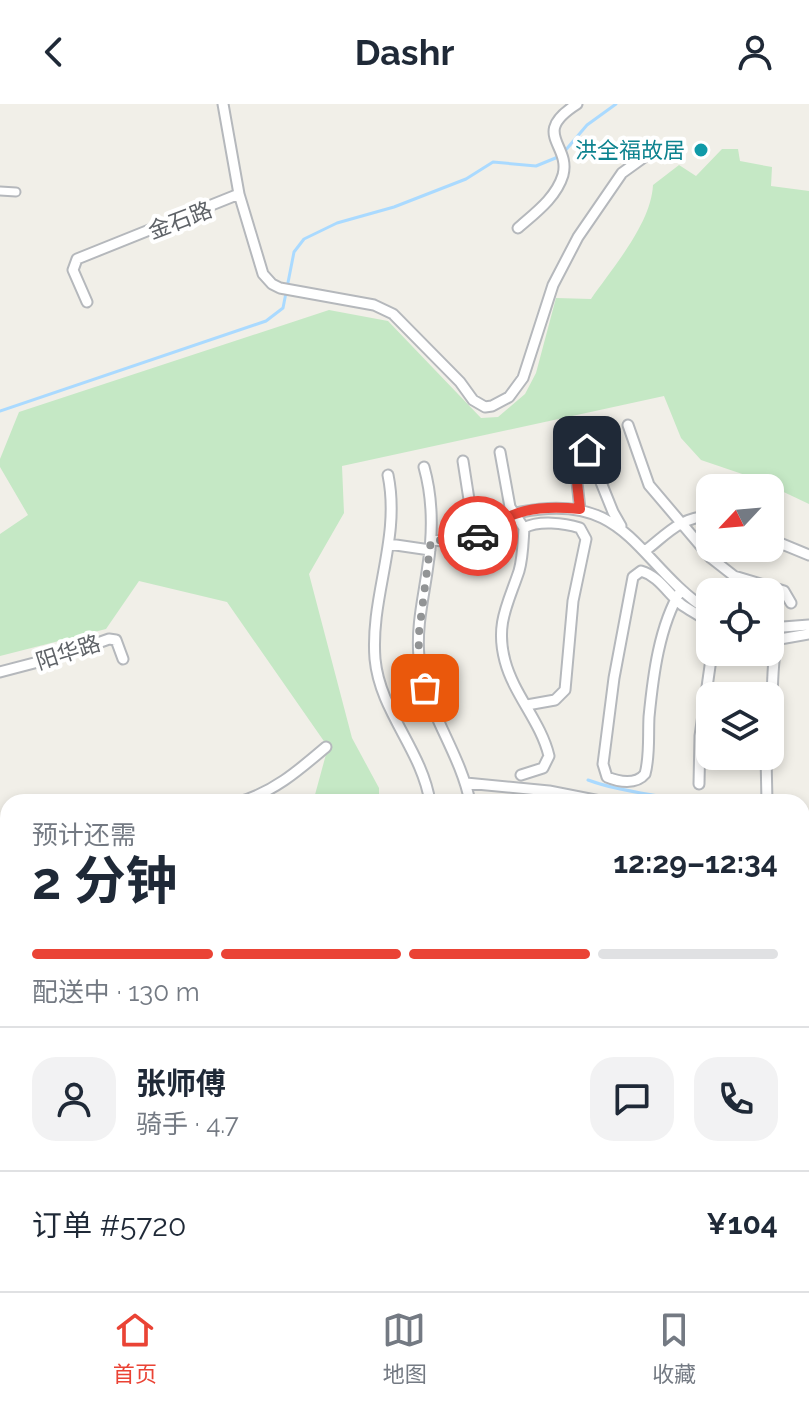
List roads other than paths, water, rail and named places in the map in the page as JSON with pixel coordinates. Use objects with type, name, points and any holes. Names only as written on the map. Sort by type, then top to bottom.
[{"type":"street","name":"金石路","points":[[87,302],[73,270],[77,259],[239,194],[223,104]]},
{"type":"street","points":[[518,228],[553,193],[563,175],[554,138],[557,122],[577,104]]},
{"type":"street","points":[[239,194],[263,274],[272,284],[383,309],[401,322],[460,382],[473,400],[485,407],[509,397],[523,378],[553,285],[578,237],[622,173],[647,155]]},
{"type":"street","points":[[0,191],[16,192]]},
{"type":"street","points":[[628,425],[649,485],[695,540],[723,568],[744,580],[784,591],[791,603]]},
{"type":"street","points":[[580,509],[574,456],[582,449],[590,455],[613,512],[625,532]]},
{"type":"street","points":[[500,452],[510,507],[524,528],[521,559],[503,612],[501,626],[505,661],[549,756],[543,768],[521,775]]},
{"type":"street","points":[[463,461],[475,538]]},
{"type":"street","points":[[424,467],[431,498],[431,545],[419,624],[419,658],[425,688],[468,794]]},
{"type":"street","points":[[388,475],[393,506],[375,624],[377,674],[391,714],[422,771],[428,794]]},
{"type":"street","points":[[389,544],[431,545],[465,541],[475,538],[496,521],[513,513],[548,508],[580,509],[603,517],[625,532],[696,601]]},
{"type":"street","points":[[645,551],[681,522],[696,517]]},
{"type":"street","points":[[524,528],[537,523],[574,526],[585,532],[586,539],[573,601],[565,690],[555,700],[527,705]]},
{"type":"street","points":[[784,545],[809,555]]},
{"type":"street","points":[[681,590],[675,599],[667,620],[652,694],[645,774],[637,780],[607,777],[603,764],[614,678],[633,577],[641,571],[649,573],[675,599],[696,613]]},
{"type":"street","points":[[784,627],[809,625]]},
{"type":"street","points":[[774,682],[774,646],[780,639],[809,634]]},
{"type":"street","name":"阳华路","points":[[0,672],[109,639],[119,644],[123,659]]},
{"type":"street","points":[[699,784],[700,736],[710,666]]},
{"type":"street","points":[[263,794],[280,785],[326,747]]},
{"type":"street","points":[[766,770],[767,794]]},
{"type":"street","points":[[466,783],[532,794]]},
{"type":"waterway","points":[[564,152],[587,125],[616,104]]},
{"type":"waterway","points":[[0,411],[266,321],[283,308],[294,252],[304,239],[337,223],[394,207],[466,179],[493,162],[536,166],[558,157]]},
{"type":"waterway","points":[[588,780],[646,794]]},
{"type":"place","name":"洪全福故居","points":[[701,150]]}]
